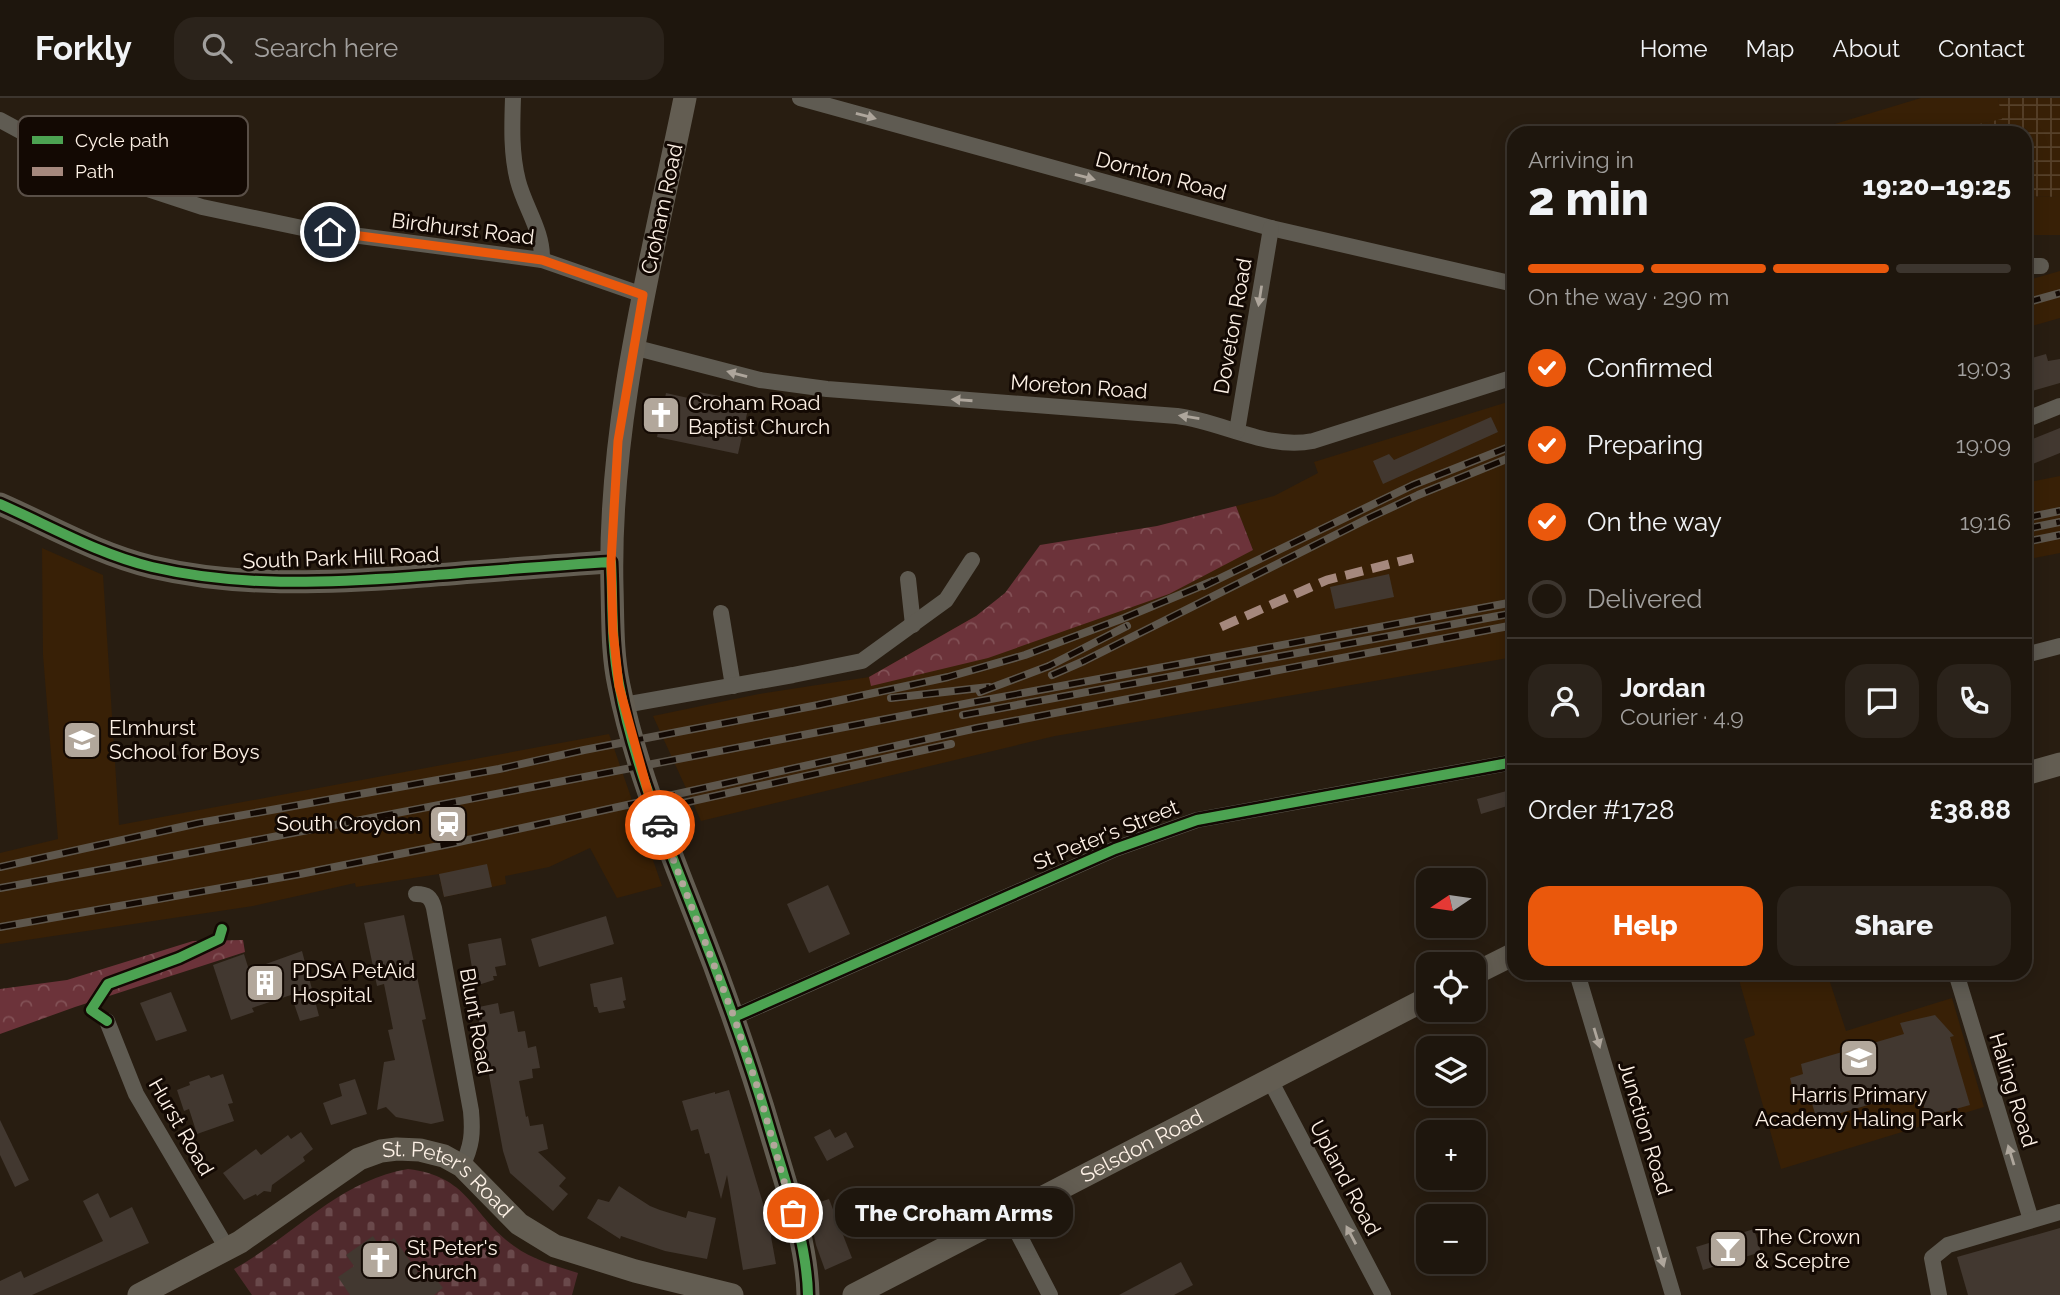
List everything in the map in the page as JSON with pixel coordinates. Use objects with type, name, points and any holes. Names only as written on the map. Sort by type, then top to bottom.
[{"type":"main road","name":"Croham Road","points":[[685,98],[643,295],[618,441],[611,562],[615,660],[624,705],[648,792],[734,1017],[783,1173],[803,1257],[808,1295]]},
{"type":"main road","name":"South Park Hill Road","points":[[0,505],[115,556],[173,571],[236,581],[278,583],[376,580],[611,562]]},
{"type":"main road","points":[[2032,772],[2060,764]]},
{"type":"main road","points":[[1486,968],[1507,958]]},
{"type":"main road","name":"Selsdon Road","points":[[854,1295],[1416,1004]]},
{"type":"main road","name":"St. Peter's Road","points":[[139,1295],[228,1250],[342,1170],[373,1153],[397,1149],[420,1150],[444,1156],[462,1166],[519,1224],[555,1246],[597,1260],[732,1295]]},
{"type":"street","points":[[513,98],[515,166],[541,243],[542,260]]},
{"type":"street","name":"Dornton Road","points":[[800,98],[1271,228],[1507,282]]},
{"type":"street","name":"Birdhurst Road","points":[[0,120],[18,130]]},
{"type":"street","name":"Birdhurst Road","points":[[171,196],[222,212],[352,236],[542,260],[643,295]]},
{"type":"street","name":"Doveton Road","points":[[1237,430],[1271,228]]},
{"type":"street","name":"Moreton Road","points":[[633,347],[760,380],[797,386],[1177,416],[1206,420],[1286,444],[1313,440],[1507,379]]},
{"type":"street","points":[[2032,417],[2060,405]]},
{"type":"street","points":[[624,705],[862,661],[946,600],[972,560]]},
{"type":"street","points":[[908,579],[914,625]]},
{"type":"street","points":[[721,613],[733,686]]},
{"type":"street","points":[[2032,653],[2060,646]]},
{"type":"street","name":"St Peter's Street","points":[[734,1017],[1115,849],[1197,820],[1507,763]]},
{"type":"street","name":"Blunt Road","points":[[416,894],[431,898],[434,908],[471,1111],[474,1134],[471,1148],[462,1166]]},
{"type":"street","name":"Junction Road","points":[[1579,980],[1673,1295]]},
{"type":"street","name":"Haling Road","points":[[1958,980],[2031,1220]]},
{"type":"street","name":"Hurst Road","points":[[107,1021],[136,1094],[228,1250]]},
{"type":"street","name":"Upland Road","points":[[1270,1080],[1383,1295]]},
{"type":"street","points":[[1939,1295],[1933,1258],[1948,1245],[2060,1212]]},
{"type":"street","points":[[1009,1214],[1050,1295]]},
{"type":"shaded area","points":[[1921,98],[1998,98],[2003,119],[1970,126],[1828,126]]},
{"type":"shaded area","points":[[1998,98],[2060,98],[2060,197],[2032,196],[2032,126],[1970,126],[2002,119]]},
{"type":"shaded area","points":[[2032,196],[2060,197],[2060,235],[2032,235]]},
{"type":"shaded area","points":[[2060,271],[2060,318],[2032,326],[2032,279]]},
{"type":"shaded area","points":[[1507,402],[1507,658],[1055,736],[701,821],[653,716],[759,694],[869,677],[976,616],[1253,550],[1236,506],[1274,496],[1318,473],[1314,462]]},
{"type":"shaded area","points":[[2060,476],[2060,553],[2032,559],[2032,482]]},
{"type":"shaded area","points":[[42,548],[103,575],[119,825],[609,734],[662,886],[617,898],[590,848],[549,867],[505,876],[506,884],[444,897],[439,874],[356,887],[355,883],[253,906],[0,944],[0,853],[58,839],[43,655]]},
{"type":"shaded area","name":"Harris Primary Academy Haling Park","points":[[1739,980],[1829,980],[1846,1031],[1952,998],[1984,1107],[1781,1169],[1744,1039],[1755,1035]]},
{"type":"green space","points":[[1236,506],[1253,550],[1169,594],[988,658],[871,686],[869,677],[976,616],[1005,593],[1040,545],[1157,526]]},
{"type":"green space","points":[[243,940],[245,952],[0,1034],[0,989],[67,980],[193,941]]},
{"type":"green space","points":[[408,1169],[429,1173],[458,1188],[499,1234],[521,1251],[578,1273],[572,1295],[252,1295],[234,1269],[339,1197],[383,1175]]},
{"type":"building","points":[[2046,354],[2048,361],[2060,359],[2060,383],[2032,391],[2032,358]]},
{"type":"building","points":[[699,392],[739,400],[738,407],[748,409],[738,454],[657,437],[666,393],[697,400]]},
{"type":"building","points":[[1491,417],[1498,432],[1383,484],[1373,461],[1389,454],[1394,460]]},
{"type":"building","points":[[2060,428],[2060,453],[2032,464],[2032,439]]},
{"type":"building","points":[[1389,574],[1394,597],[1335,609],[1330,587]]},
{"type":"building","points":[[1507,791],[1507,806],[1481,814],[1477,799]]},
{"type":"building","points":[[487,864],[492,887],[444,897],[439,874]]},
{"type":"building","points":[[828,885],[850,934],[809,953],[787,904]]},
{"type":"building","points":[[404,915],[426,1019],[422,1020],[444,1121],[431,1124],[396,1117],[386,1107],[377,1110],[384,1062],[395,1060],[388,1030],[393,1029],[384,984],[377,986],[364,923]]},
{"type":"building","points":[[606,916],[614,944],[539,967],[531,939]]},
{"type":"building","points":[[501,938],[506,965],[495,967],[497,976],[493,976],[494,980],[475,986],[468,944]]},
{"type":"building","name":"PDSA PetAid Hospital","points":[[302,951],[319,1016],[300,1021],[291,995],[252,1008],[254,1012],[231,1020],[213,965],[244,954],[249,970]]},
{"type":"building","points":[[622,977],[625,1008],[599,1013],[597,1007],[594,1007],[590,984]]},
{"type":"building","points":[[171,992],[187,1031],[156,1041],[140,1003]]},
{"type":"building","points":[[498,1003],[500,1014],[514,1011],[518,1032],[525,1031],[528,1048],[536,1046],[540,1068],[532,1069],[533,1078],[519,1081],[530,1126],[543,1124],[548,1149],[538,1152],[566,1178],[559,1186],[568,1194],[553,1211],[510,1173],[503,1151],[477,1010],[479,1007]]},
{"type":"building","points":[[1935,1015],[1954,1036],[1950,1037],[1970,1105],[1927,1117],[1919,1090],[1817,1120],[1810,1097],[1796,1101],[1790,1078],[1803,1074],[1801,1064],[1904,1034],[1900,1023]]},
{"type":"building","points":[[223,1074],[233,1103],[228,1104],[234,1121],[197,1134],[189,1109],[184,1111],[177,1090],[190,1085],[189,1082],[209,1075],[211,1078]]},
{"type":"building","points":[[355,1079],[367,1114],[331,1125],[323,1103],[342,1096],[339,1084]]},
{"type":"building","points":[[729,1090],[768,1220],[776,1264],[743,1270],[727,1175],[721,1199],[709,1153],[705,1154],[698,1129],[691,1131],[682,1101]]},
{"type":"building","points":[[0,1120],[29,1180],[15,1187],[0,1155]]},
{"type":"building","points":[[830,1129],[835,1138],[846,1132],[854,1147],[827,1161],[814,1137]]},
{"type":"building","points":[[301,1132],[313,1149],[303,1157],[305,1161],[272,1185],[271,1192],[264,1191],[244,1200],[223,1173],[256,1149],[261,1155],[288,1135],[291,1139]]},
{"type":"building","points":[[619,1186],[660,1210],[686,1218],[688,1211],[716,1218],[707,1259],[665,1251],[621,1236],[620,1239],[587,1218],[598,1199],[609,1202]]},
{"type":"building","points":[[98,1193],[110,1218],[132,1207],[149,1243],[32,1295],[0,1295],[0,1281],[21,1271],[24,1278],[103,1241],[83,1201]]},
{"type":"building","points":[[829,1199],[852,1258],[825,1270],[816,1245],[808,1206]]},
{"type":"building","points":[[902,1201],[915,1225],[887,1239],[876,1215]]},
{"type":"building","points":[[2060,1228],[2060,1295],[1968,1295],[1957,1257]]},
{"type":"building","name":"The Crown & Sceptre","points":[[1754,1229],[1761,1252],[1703,1270],[1696,1247]]},
{"type":"building","name":"St Peter's Church","points":[[373,1236],[380,1247],[394,1238],[425,1282],[434,1276],[443,1288],[434,1295],[350,1295],[338,1277],[354,1266],[346,1255]]},
{"type":"building","points":[[1181,1262],[1193,1285],[1174,1295],[1119,1295]]},
{"type":"railway","points":[[2032,301],[2060,293]]},
{"type":"railway","points":[[1204,586],[1413,485],[1507,448]]},
{"type":"railway","points":[[1052,675],[1371,517],[1507,459]]},
{"type":"railway","points":[[2032,517],[2060,511]]},
{"type":"railway","points":[[2032,528],[2060,522]]},
{"type":"railway","points":[[2032,541],[2060,535]]},
{"type":"railway","points":[[0,867],[199,823],[499,769],[948,677],[1025,655],[1213,581]]},
{"type":"railway","points":[[0,888],[1507,603]]},
{"type":"railway","points":[[963,715],[1507,614]]},
{"type":"railway","points":[[980,692],[1049,666],[1127,626]]},
{"type":"railway","points":[[0,927],[300,874],[454,843],[977,728],[1507,626]]},
{"type":"railway","points":[[891,698],[989,687]]},
{"type":"railway","points":[[647,811],[951,744]]},
{"type":"marked path","points":[[1221,627],[1327,580],[1413,558]]},
{"type":"cycle path","points":[[0,504],[93,547],[132,561],[216,578],[281,582],[345,581],[611,562],[613,639],[625,714],[651,801],[753,1076],[794,1212],[804,1254],[808,1295]]},
{"type":"cycle path","points":[[734,1017],[1115,849],[1197,820],[1507,763]]},
{"type":"cycle path","points":[[107,1021],[91,1010],[108,984],[179,958],[219,939],[222,929]]},
{"type":"way so far","points":[[660,825],[734,1017],[759,1092],[793,1213]]},
{"type":"place","name":"Croham Road Baptist Church","points":[[661,415]]},
{"type":"place","name":"Elmhurst School for Boys","points":[[82,740]]},
{"type":"place","name":"South Croydon","points":[[448,824]]},
{"type":"place","name":"PDSA PetAid Hospital","points":[[265,983]]},
{"type":"place","name":"Harris Primary Academy Haling Park","points":[[1859,1058]]},
{"type":"place","name":"The Croham Arms","points":[[793,1213]]},
{"type":"place","name":"The Crown & Sceptre","points":[[1728,1249]]},
{"type":"place","name":"St Peter's Church","points":[[380,1260]]},
{"type":"route","points":[[330,232],[542,260],[643,295],[618,441],[611,562],[613,631],[619,686],[648,792],[660,825]]}]
